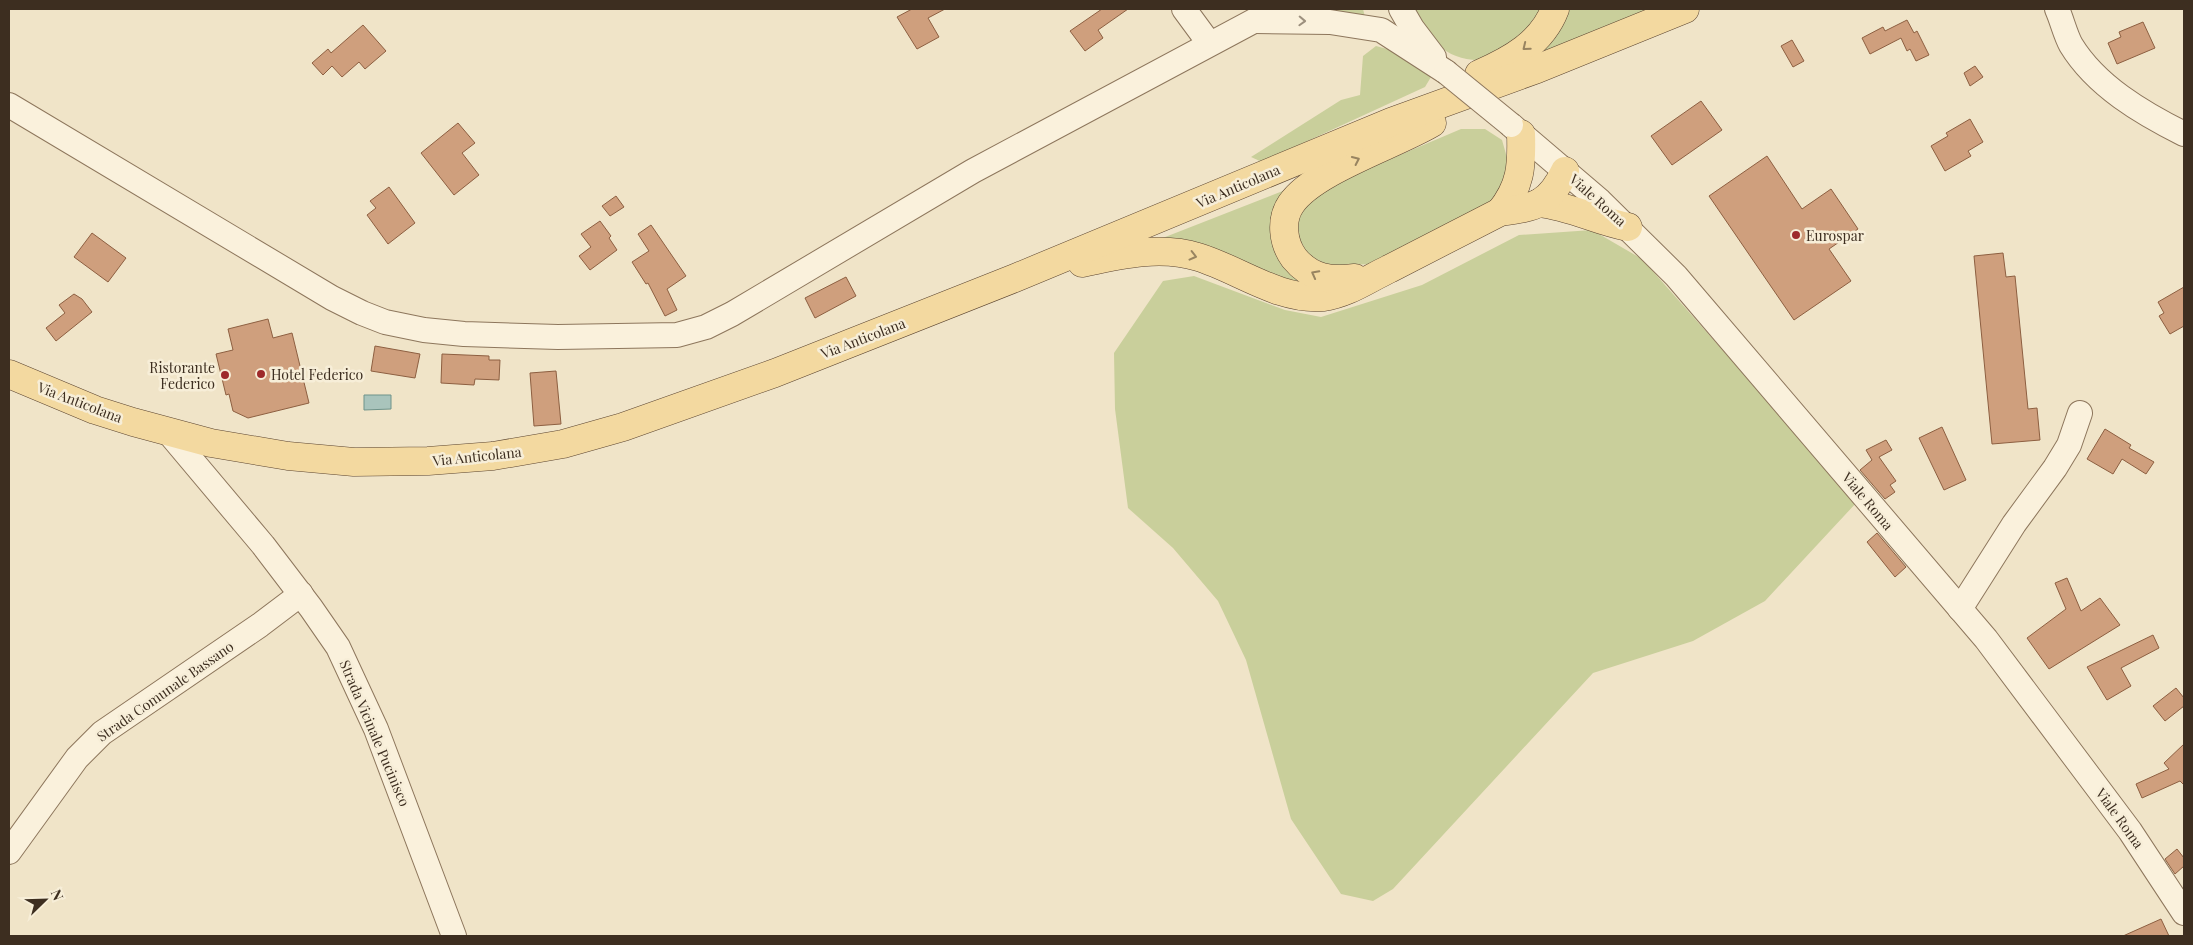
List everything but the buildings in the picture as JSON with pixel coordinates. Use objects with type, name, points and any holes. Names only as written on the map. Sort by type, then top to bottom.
[{"type":"main road","points":[[1391,122],[1411,106],[1498,66],[1516,55],[1539,36],[1555,9]]},
{"type":"main road","name":"Via Anticolana","points":[[9,374],[95,410],[168,432],[272,454],[354,462],[428,461],[483,457],[532,450],[585,438],[641,421],[775,372],[1015,278],[1391,122],[1465,97],[1685,9]]},
{"type":"main road","points":[[1379,274],[1332,280],[1309,272],[1294,257],[1286,242],[1284,226],[1289,206],[1313,183],[1426,126],[1448,112],[1465,97]]},
{"type":"main road","points":[[1505,205],[1520,174],[1516,130]]},
{"type":"main road","points":[[1015,278],[1111,257],[1165,252],[1197,256],[1275,288],[1300,296],[1323,297],[1355,287],[1505,205],[1540,180],[1565,171]]},
{"type":"main road","points":[[1539,203],[1554,192],[1565,171]]},
{"type":"main road","points":[[1505,205],[1539,203],[1571,208],[1600,220],[1628,227]]},
{"type":"street","points":[[1184,9],[1209,43]]},
{"type":"street","points":[[9,105],[332,298],[385,322],[424,330],[464,334],[558,337],[660,336],[694,331],[732,314],[965,175],[1209,43],[1276,9]]},
{"type":"street","points":[[1371,9],[1381,30]]},
{"type":"street","points":[[1401,9],[1412,28],[1446,72]]},
{"type":"street","points":[[2057,9],[2070,43],[2084,64],[2103,81],[2151,117],[2184,134]]},
{"type":"street","points":[[1254,21],[1324,22],[1381,30],[1446,72]]},
{"type":"street","name":"Viale Roma","points":[[1446,72],[1565,171],[1628,227],[1676,276],[1986,638],[2130,831],[2184,913]]},
{"type":"street","points":[[1960,609],[2014,524],[2055,468],[2069,445],[2080,413]]},
{"type":"street","name":"Strada Vicinale Pucinisco","points":[[168,432],[236,511],[334,639],[362,695],[410,815],[454,936]]},
{"type":"street","name":"Strada Comunale Bassano","points":[[9,852],[77,758],[96,738],[260,625],[301,594]]},
{"type":"green space","points":[[1297,9],[1363,9],[1366,21],[1289,13]]},
{"type":"green space","points":[[1415,9],[1544,9],[1542,17],[1501,54],[1493,59],[1480,60],[1457,57],[1439,46],[1424,29]]},
{"type":"green space","points":[[1565,9],[1652,9],[1531,59]]},
{"type":"green space","points":[[1376,46],[1402,53],[1431,77],[1425,87],[1262,162],[1251,157],[1341,100],[1360,95],[1363,56]]},
{"type":"green space","points":[[1461,129],[1485,129],[1502,140],[1511,172],[1506,195],[1371,264],[1330,266],[1308,255],[1297,234],[1299,209],[1315,191]]},
{"type":"green space","points":[[1303,183],[1290,193],[1305,278],[1299,283],[1155,241]]},
{"type":"green space","points":[[1592,230],[1642,259],[1857,502],[1765,601],[1693,641],[1593,673],[1393,889],[1373,901],[1341,894],[1291,819],[1246,660],[1218,601],[1173,548],[1128,508],[1115,409],[1114,353],[1163,281],[1194,276],[1285,310],[1321,317],[1422,285],[1519,235]]},
{"type":"water","points":[[364,395],[391,395],[391,409],[364,410]]},
{"type":"place","name":"Eurospar","points":[[1796,235]]},
{"type":"place","name":"Hotel Federico","points":[[261,374]]},
{"type":"place","name":"Ristorante Federico","points":[[225,375]]}]
